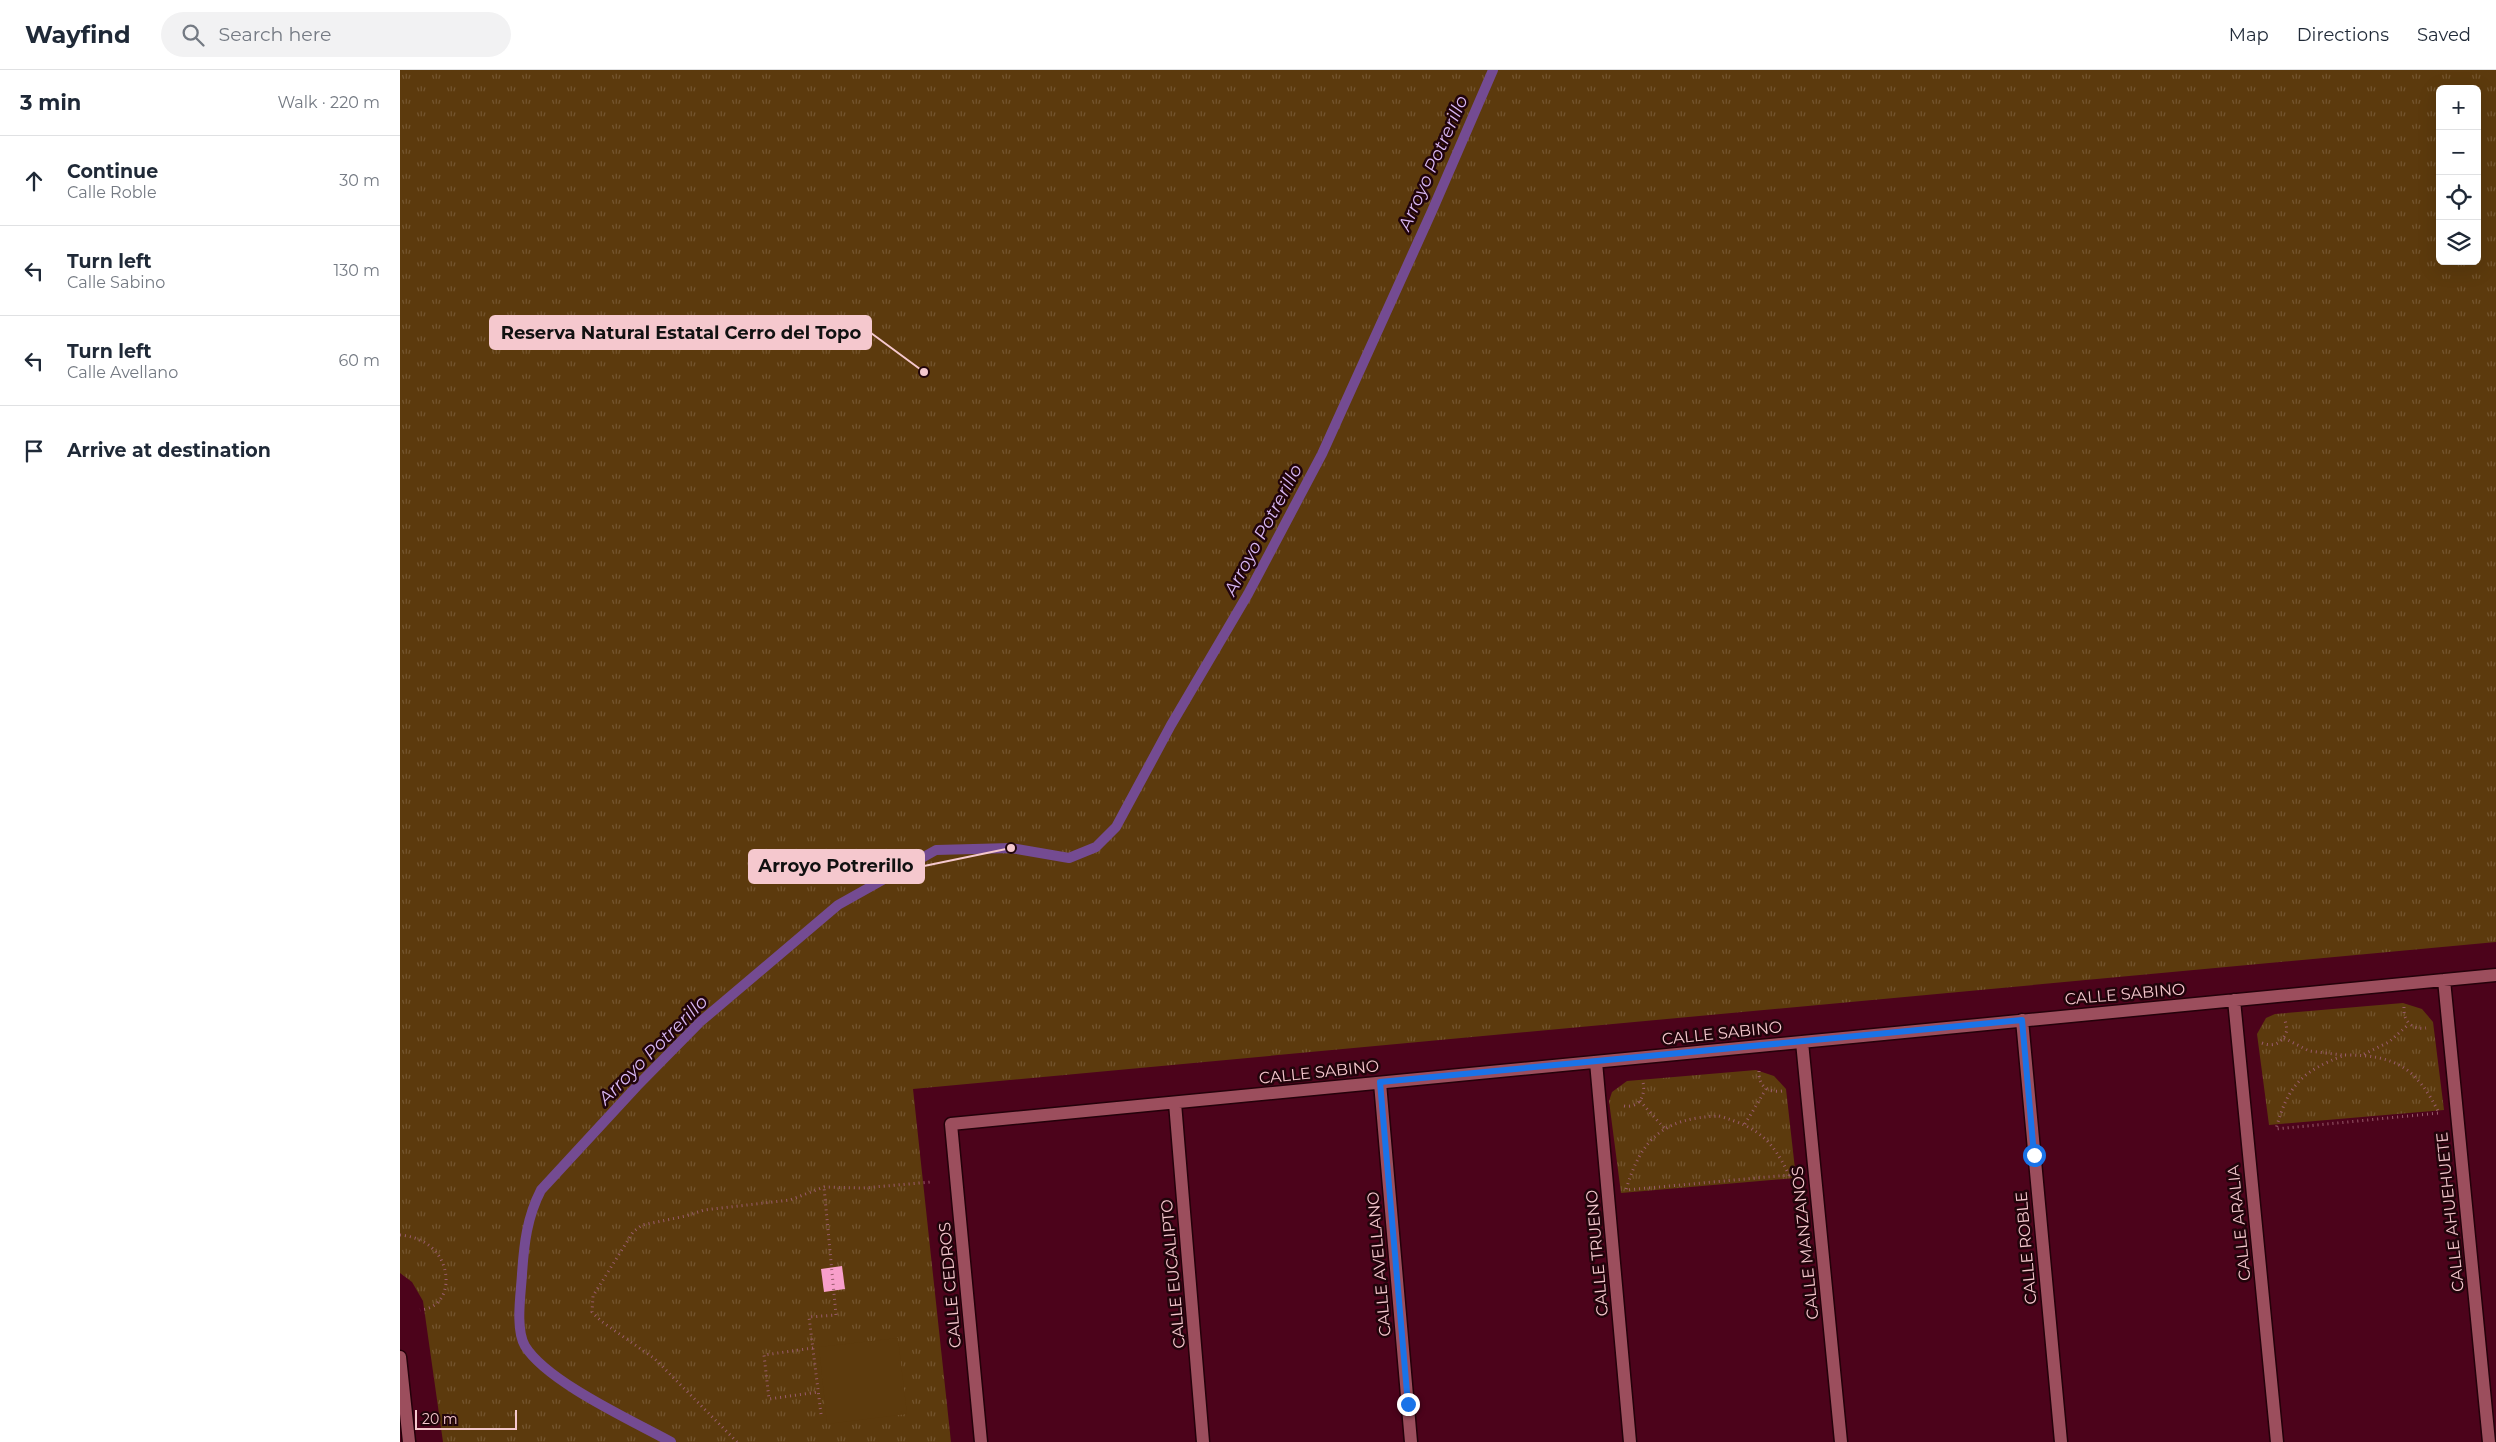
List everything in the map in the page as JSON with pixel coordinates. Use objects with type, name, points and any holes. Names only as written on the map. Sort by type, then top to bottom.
[{"type":"street","name":"CALLE SABINO","points":[[951,1124],[2496,975]]},
{"type":"street","name":"CALLE AHUEHUETE","points":[[2444,980],[2489,1442]]},
{"type":"street","name":"CALLE ARALIA","points":[[2234,1000],[2277,1442]]},
{"type":"street","name":"CALLE ROBLE","points":[[2022,1020],[2061,1442]]},
{"type":"street","name":"CALLE MANZANOS","points":[[1802,1042],[1841,1442]]},
{"type":"street","name":"CALLE TRUENO","points":[[1596,1062],[1630,1442]]},
{"type":"street","name":"CALLE AVELLANO","points":[[1380,1082],[1411,1442]]},
{"type":"street","name":"CALLE EUCALIPTO","points":[[1175,1103],[1203,1442]]},
{"type":"street","name":"CALLE CEDROS","points":[[951,1124],[981,1442]]},
{"type":"street","points":[[400,1357],[409,1442]]},
{"type":"path","points":[[2406,1002],[2403,1014],[2409,1024],[2419,1029],[2430,1025]]},
{"type":"path","points":[[2260,1042],[2271,1045],[2284,1038],[2287,1025],[2281,1015]]},
{"type":"path","points":[[2360,1055],[2389,1042],[2409,1024]]},
{"type":"path","points":[[2284,1038],[2309,1050],[2344,1055],[2369,1055],[2392,1061],[2412,1073],[2428,1091],[2439,1113],[2276,1129],[2283,1103],[2298,1081],[2320,1064],[2344,1055]]},
{"type":"path","points":[[1759,1071],[1760,1083],[1766,1089],[1774,1092],[1786,1090]]},
{"type":"path","points":[[1619,1105],[1630,1107],[1640,1101],[1644,1091],[1643,1080]]},
{"type":"path","points":[[1745,1124],[1766,1089]]},
{"type":"path","points":[[1640,1101],[1665,1129]]},
{"type":"path","points":[[1719,1116],[1745,1124],[1762,1135],[1779,1153],[1789,1175],[1626,1190],[1634,1164],[1648,1142],[1665,1129],[1695,1117],[1719,1116]]},
{"type":"path","points":[[737,1442],[655,1359],[595,1316],[591,1304],[593,1296],[634,1232],[642,1226],[704,1210],[790,1200],[824,1187],[863,1188],[931,1182]]},
{"type":"path","points":[[821,1414],[809,1317],[836,1315],[824,1187]]},
{"type":"path","points":[[400,1234],[432,1247],[444,1266],[445,1284],[440,1302],[436,1306],[420,1310]]},
{"type":"path","points":[[813,1348],[764,1355],[765,1364],[769,1398],[818,1392]]},
{"type":"green space","points":[[400,70],[2496,70],[2496,942],[913,1089],[951,1442],[443,1442],[423,1301],[412,1282],[400,1273]]},
{"type":"green space","points":[[2403,1003],[2422,1009],[2433,1022],[2444,1110],[2269,1125],[2257,1034],[2266,1018],[2275,1014]]},
{"type":"green space","points":[[1756,1070],[1774,1076],[1786,1089],[1796,1178],[1621,1193],[1609,1101],[1612,1092],[1627,1081]]},
{"type":"green space","points":[[898,1338],[907,1414],[827,1424],[819,1347]]},
{"type":"building","points":[[842,1266],[845,1289],[824,1292],[821,1269]]},
{"type":"waterway","name":"Arroyo Potrerillo","points":[[671,1442],[571,1387],[536,1360],[525,1346],[519,1321],[524,1252],[532,1210],[541,1190],[637,1086],[700,1022],[838,905],[936,850],[1011,848],[1069,858],[1096,847],[1116,827],[1171,725],[1248,594],[1322,454],[1432,211],[1493,70]]},
{"type":"place","name":"Reserva Natural Estatal Cerro del Topo","points":[[924,372]]},
{"type":"place","name":"Arroyo Potrerillo","points":[[1011,848]]},
{"type":"route","points":[[1408,1404],[1380,1082],[2022,1020],[2034,1155]]}]
